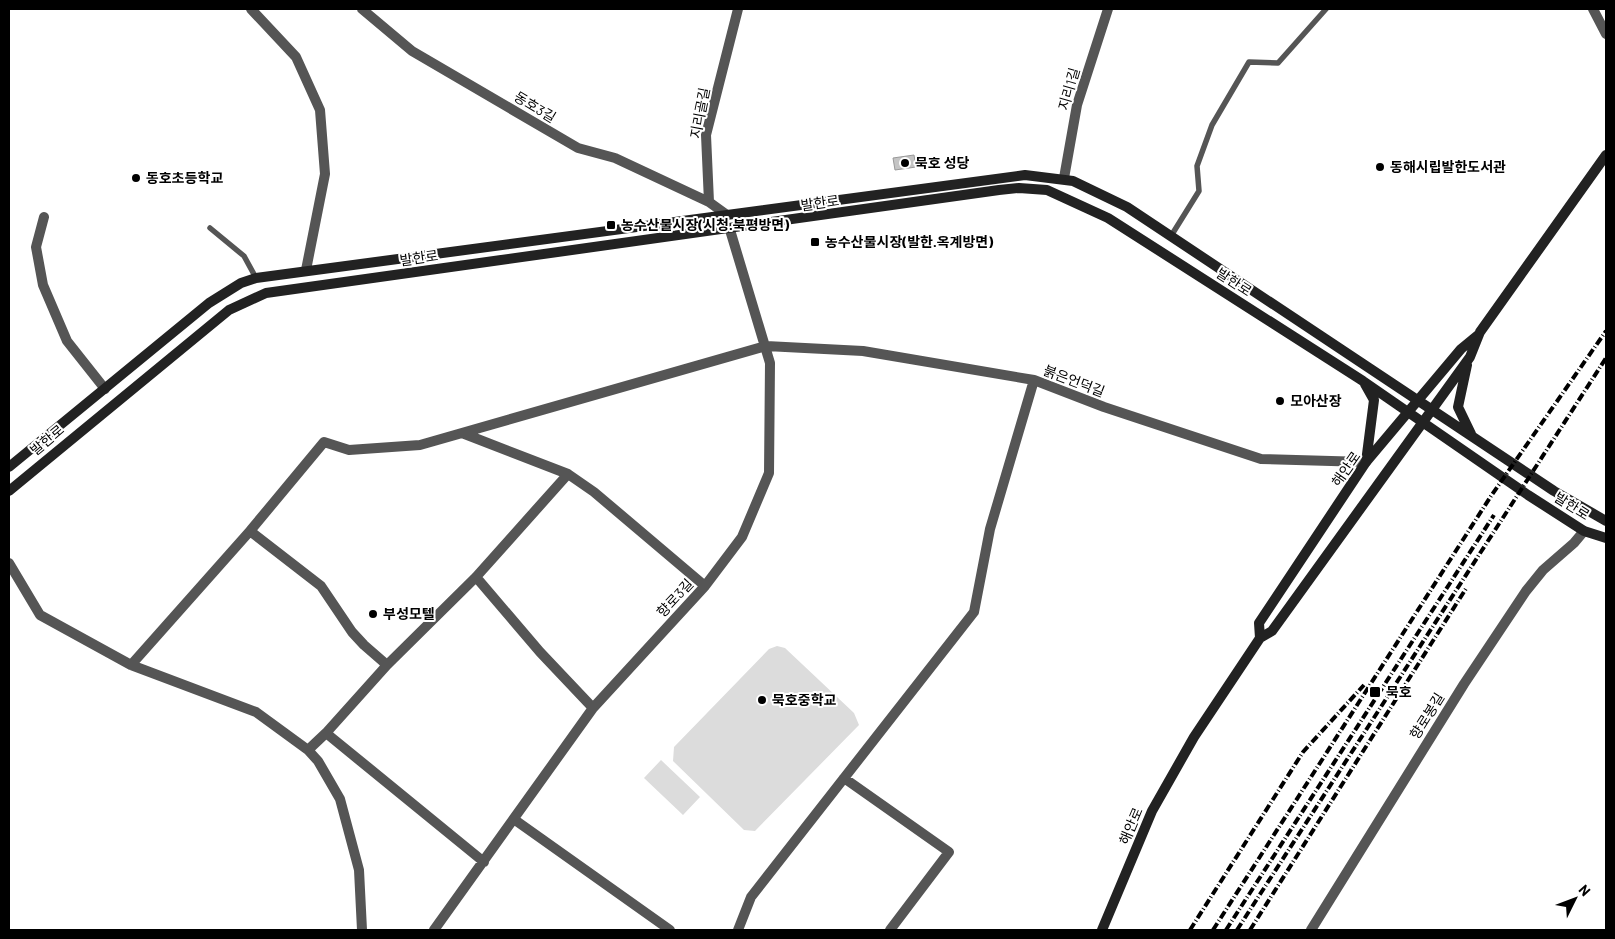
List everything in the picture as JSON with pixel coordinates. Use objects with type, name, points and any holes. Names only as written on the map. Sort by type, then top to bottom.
[{"type":"street","points":[[251,9],[296,58],[320,110],[325,174],[303,288]]},
{"type":"street","name":"동호3길","points":[[362,9],[412,51],[578,148],[615,158],[709,202]]},
{"type":"street","name":"지리골길","points":[[709,202],[706,135],[738,9]]},
{"type":"street","name":"지리1길","points":[[1064,178],[1077,105],[1108,9]]},
{"type":"street","points":[[1593,9],[1606,34]]},
{"type":"street","name":"해안로","points":[[1260,638],[1259,623],[1366,462],[1461,349],[1480,332],[1606,156]]},
{"type":"street","name":"발한로","points":[[9,467],[209,303],[241,282],[306,270],[1025,175],[1064,178],[1127,207],[1554,491],[1606,521]]},
{"type":"street","points":[[1060,195],[1064,178]]},
{"type":"street","name":"발한로","points":[[9,491],[229,310],[266,294],[1019,188],[1035,188],[1060,195],[1108,218],[1363,381],[1528,495],[1584,531],[1606,538]]},
{"type":"street","points":[[709,202],[727,215],[730,230]]},
{"type":"street","points":[[44,217],[36,247],[43,285],[67,341],[105,389]]},
{"type":"street","name":"향로3길","points":[[434,930],[593,708],[705,586],[742,537],[769,473],[770,363],[730,230]]},
{"type":"street","name":"해안로","points":[[1102,930],[1152,811],[1190,744],[1260,638],[1272,631],[1470,357],[1480,332]]},
{"type":"street","name":"붉은언덕길","points":[[250,531],[324,442],[349,450],[420,445],[766,346],[863,351],[1034,380],[1104,407],[1261,459],[1366,462]]},
{"type":"street","points":[[1470,357],[1458,407],[1472,435]]},
{"type":"street","points":[[738,930],[751,897],[974,612],[990,529],[1034,380]]},
{"type":"street","points":[[1363,381],[1374,400],[1366,462]]},
{"type":"street","points":[[462,433],[568,474],[594,492],[705,586]]},
{"type":"street","points":[[308,750],[326,734],[387,665],[476,577],[568,474]]},
{"type":"street","points":[[131,665],[250,531],[321,586],[352,632],[387,665]]},
{"type":"street","name":"향로봉길","points":[[1311,930],[1455,699],[1521,599],[1544,570],[1574,543],[1584,531]]},
{"type":"street","points":[[9,563],[40,615],[131,665],[256,712],[308,750],[318,761],[340,799],[359,870],[362,930]]},
{"type":"street","points":[[476,577],[540,652],[593,708]]},
{"type":"street","points":[[326,734],[484,862]]},
{"type":"street","points":[[844,778],[949,852],[890,930]]},
{"type":"street","points":[[514,820],[670,930]]},
{"type":"lane","points":[[1171,236],[1199,191],[1197,166],[1212,124],[1249,62],[1278,63],[1326,9]]},
{"type":"lane","points":[[210,228],[244,256],[256,278]]},
{"type":"shaded area","points":[[777,646],[785,648],[854,713],[859,725],[755,831],[744,830],[673,761],[674,747],[769,649]]},
{"type":"shaded area","points":[[661,760],[700,797],[683,815],[644,778]]},
{"type":"building","name":"묵호 성당","points":[[914,155],[916,167],[895,170],[893,158]]},
{"type":"railway","points":[[1213,930],[1491,496],[1606,331]]},
{"type":"railway","points":[[1237,930],[1606,358]]},
{"type":"railway","points":[[1226,930],[1494,515]]},
{"type":"railway","points":[[1250,930],[1467,587]]},
{"type":"railway","points":[[1190,930],[1303,752],[1364,685]]},
{"type":"place","name":"묵호 성당","points":[[905,163]]},
{"type":"place","name":"동해시립발한도서관","points":[[1380,167]]},
{"type":"place","name":"동호초등학교","points":[[136,178]]},
{"type":"place","name":"농수산물시장(시청.북평방면)","points":[[611,225]]},
{"type":"place","name":"농수산물시장(발한.옥계방면)","points":[[815,242]]},
{"type":"place","name":"모아산장","points":[[1280,401]]},
{"type":"place","name":"부성모텔","points":[[373,614]]},
{"type":"place","name":"묵호","points":[[1375,692]]},
{"type":"place","name":"묵호중학교","points":[[762,700]]}]
